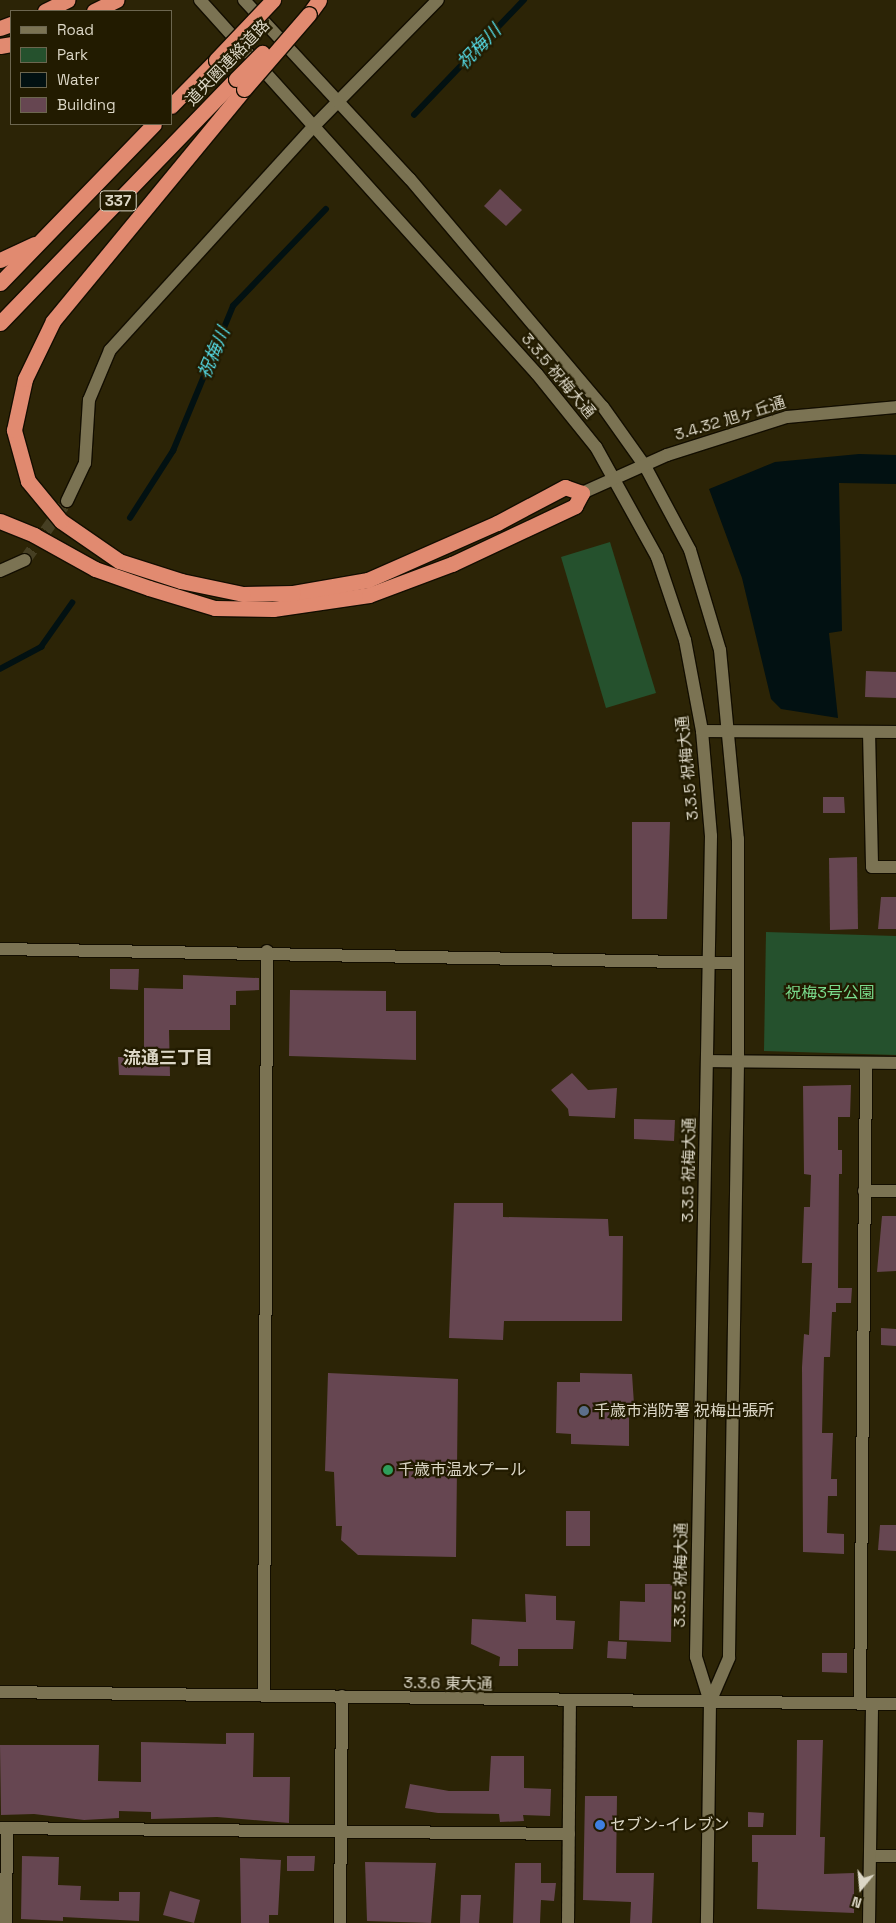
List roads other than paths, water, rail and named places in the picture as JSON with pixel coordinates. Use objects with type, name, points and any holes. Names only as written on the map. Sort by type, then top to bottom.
[{"type":"highway","points":[[47,10],[68,0]]},
{"type":"highway","points":[[96,10],[117,0]]},
{"type":"highway","name":"道央圏連絡道路","points":[[172,105],[273,0]]},
{"type":"highway","name":"道央圏連絡道路","points":[[0,322],[240,84],[309,7],[319,0]]},
{"type":"highway","points":[[0,521],[34,535],[95,569],[149,588],[215,608],[273,610],[369,595],[452,564],[575,506],[582,493],[565,487],[497,523],[368,580],[293,593],[244,594],[181,581],[119,561],[60,522],[28,481],[14,430],[25,379],[53,321],[240,84]]},
{"type":"highway","name":"337","points":[[0,283],[153,125]]},
{"type":"highway","name":"337","points":[[0,260],[39,242]]},
{"type":"street","name":"3.3.5 祝梅大通","points":[[200,0],[313,128],[537,374],[596,447],[657,557],[685,640],[702,731],[711,836],[707,962],[707,1061],[696,1657],[710,1702],[706,1923]]},
{"type":"street","name":"3.3.5 祝梅大通","points":[[244,0],[340,102],[554,346],[604,407],[645,466],[690,550],[720,650],[730,730],[738,839],[736,963],[738,1062],[728,1658],[710,1702]]},
{"type":"street","points":[[67,501],[84,463],[89,400],[110,350],[313,128],[438,0]]},
{"type":"street","name":"3.4.32 旭ヶ丘通","points":[[582,493],[726,434],[787,417],[896,407]]},
{"type":"street","points":[[0,571],[25,560]]},
{"type":"street","points":[[702,731],[896,732]]},
{"type":"street","points":[[869,732],[872,867],[896,867]]},
{"type":"street","points":[[0,948],[267,951],[736,963]]},
{"type":"street","points":[[264,1694],[267,951]]},
{"type":"street","points":[[707,1061],[896,1064]]},
{"type":"street","points":[[866,1063],[864,1191],[866,1704],[870,1856],[869,1923]]},
{"type":"street","points":[[864,1191],[896,1191]]},
{"type":"street","name":"3.3.6 東大通","points":[[0,1692],[264,1694],[570,1702],[896,1704]]},
{"type":"street","points":[[340,1923],[342,1696]]},
{"type":"street","points":[[568,1923],[570,1702]]},
{"type":"street","points":[[6,1923],[4,1828],[569,1834]]},
{"type":"street","points":[[870,1856],[896,1856]]},
{"type":"water","points":[[859,454],[896,455],[896,484],[839,483],[842,631],[829,633],[838,718],[781,709],[771,699],[742,578],[709,489],[775,462]]},
{"type":"waterway","name":"祝梅川","points":[[414,115],[524,0]]},
{"type":"waterway","name":"祝梅川","points":[[130,518],[173,451],[233,306],[326,209]]},
{"type":"waterway","name":"祝梅川","points":[[0,669],[41,647],[72,603]]},
{"type":"tunnel","points":[[25,560],[67,501]]},
{"type":"place","name":"千歳市消防署 祝梅出張所","points":[[584,1411]]},
{"type":"place","name":"千歳市温水プール","points":[[388,1470]]},
{"type":"place","name":"セブン-イレブン","points":[[600,1825]]},
{"type":"district","name":"流通三丁目","points":[[168,1058]]},
{"type":"park label","name":"祝梅3号公園","points":[[830,993]]}]
